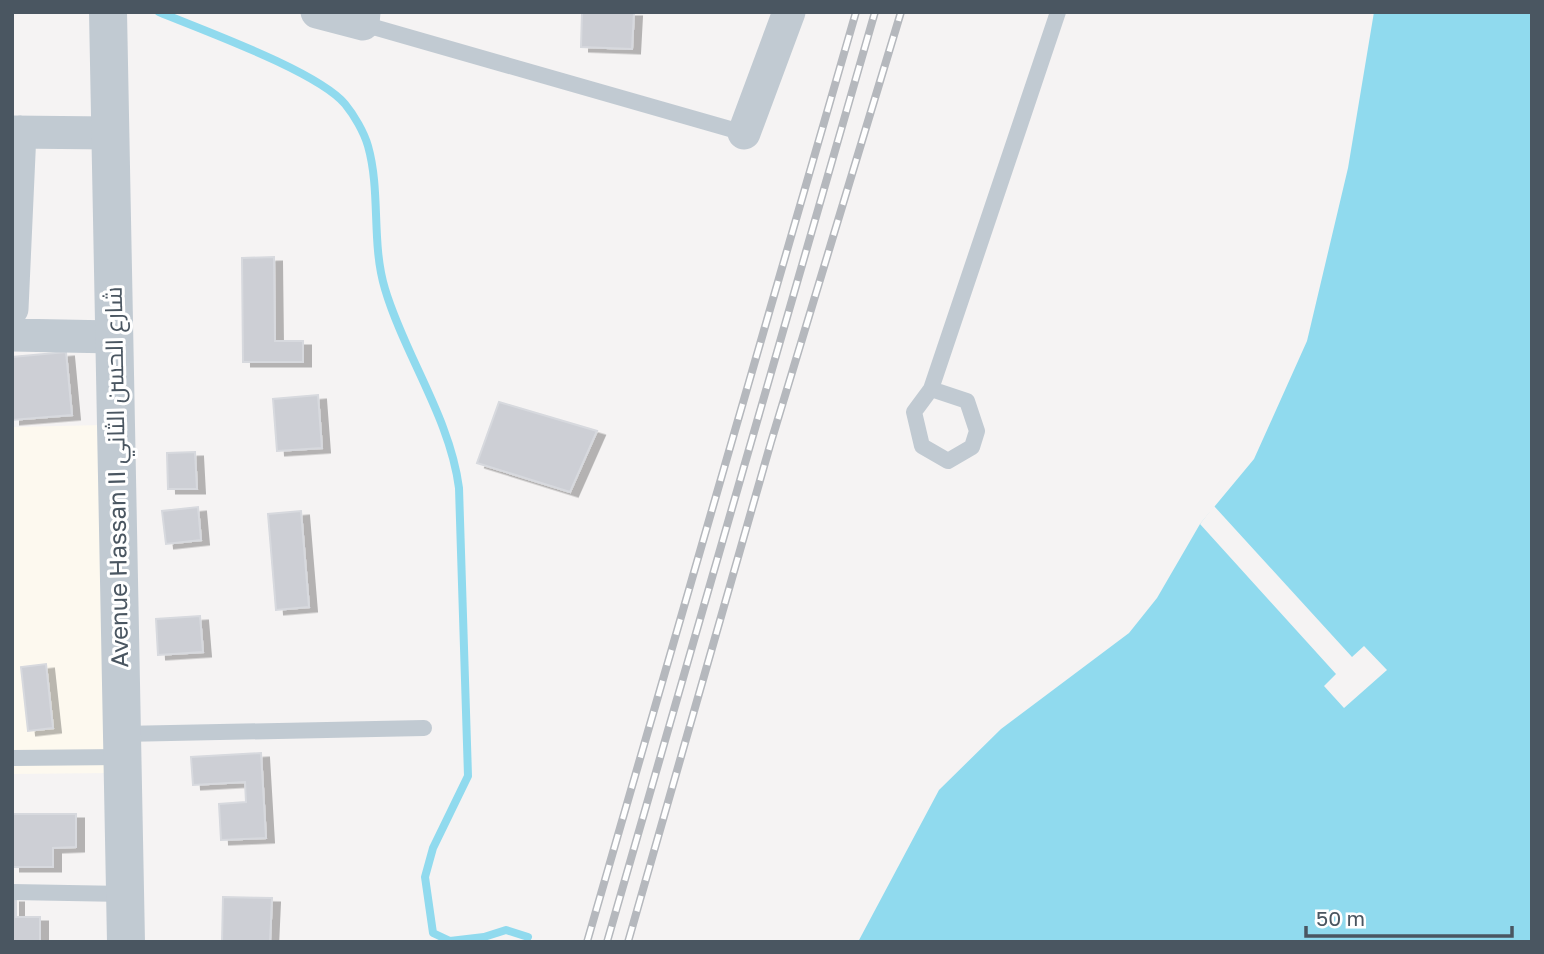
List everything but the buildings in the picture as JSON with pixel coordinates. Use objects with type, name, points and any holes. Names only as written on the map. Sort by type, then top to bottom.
[{"type":"street","name":"Avenue Hassan II شارع الحسن الثاني","points":[[108,12],[126,942]]},
{"type":"street","points":[[317,12],[364,18]]},
{"type":"street","points":[[744,132],[789,12]]},
{"type":"street","points":[[12,309],[16,132],[110,133]]},
{"type":"street","points":[[12,335],[114,337]]},
{"type":"lane","points":[[931,389],[967,401],[977,431],[972,447],[948,461],[922,446],[914,412],[931,389],[1058,12]]},
{"type":"lane","points":[[364,18],[744,132]]},
{"type":"lane","points":[[12,758],[122,746],[424,728]]},
{"type":"lane","points":[[12,892],[125,894]]},
{"type":"shaded area","points":[[104,425],[110,773],[12,774],[12,427]]},
{"type":"water","points":[[1374,12],[1532,12],[1532,942],[858,942],[939,790],[1001,729],[1129,633],[1157,598],[1200,524],[1254,459],[1307,341],[1348,168]]},
{"type":"pier","points":[[1214,506],[1352,657],[1364,646],[1387,670],[1344,708],[1324,686],[1336,674],[1200,524]]},
{"type":"waterway","points":[[159,12],[258,52],[331,91],[345,104],[366,141],[372,163],[378,254],[385,289],[437,412],[454,462],[459,488],[468,776],[433,848],[425,877],[433,933],[450,941],[484,937],[506,930],[528,937]]},
{"type":"railway","points":[[587,942],[856,12]]},
{"type":"railway","points":[[607,942],[875,12]]},
{"type":"railway","points":[[628,942],[771,442],[901,12]]}]
